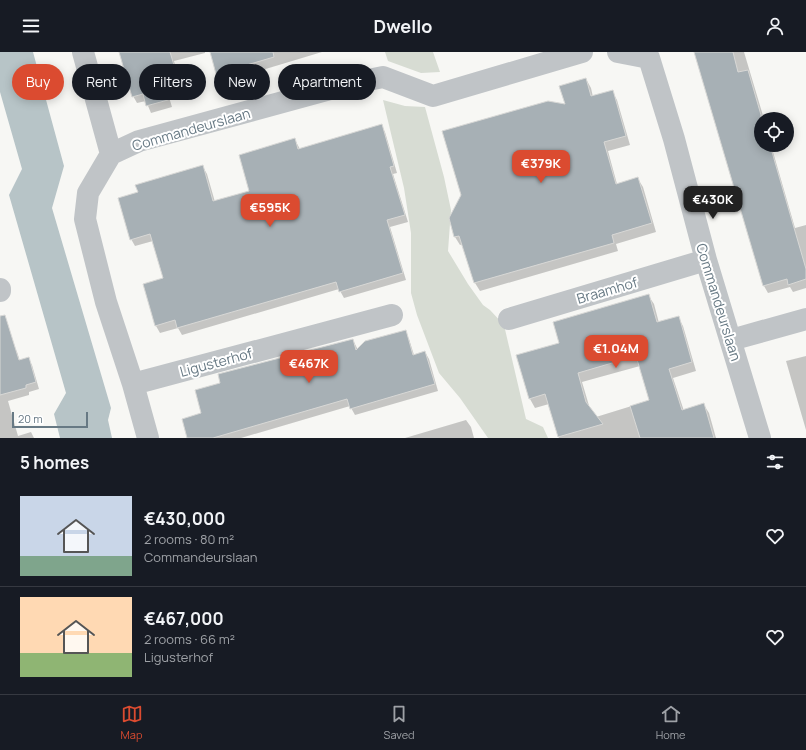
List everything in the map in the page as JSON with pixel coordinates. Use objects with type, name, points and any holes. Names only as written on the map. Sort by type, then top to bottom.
[{"type":"street","points":[[83,52],[111,154],[88,193],[85,219],[106,302],[133,384],[148,438]]},
{"type":"street","name":"Commandeurslaan","points":[[111,154],[139,141],[349,84],[383,77],[433,96],[582,52]]},
{"type":"street","name":"Commandeurslaan","points":[[618,52],[649,55],[674,139],[706,260],[760,438]]},
{"type":"street","name":"Braamhof","points":[[509,319],[706,260]]},
{"type":"street","name":"Ligusterhof","points":[[133,384],[392,316]]},
{"type":"street","points":[[731,340],[806,319]]},
{"type":"shaded area","points":[[0,52],[33,52],[36,64],[12,64],[12,100],[46,100],[64,166],[52,208],[111,408],[108,420],[112,438],[60,438],[54,414],[66,393],[9,195],[22,169],[0,92]]},
{"type":"shaded area","points":[[385,52],[433,52],[440,72],[421,73],[388,61]]},
{"type":"shaded area","points":[[383,100],[405,106],[425,107],[444,177],[451,210],[448,251],[483,305],[490,310],[504,325],[526,419],[543,427],[548,438],[488,438],[460,398],[439,373],[417,315],[411,293],[411,233],[404,188]]},
{"type":"building","points":[[119,52],[170,52],[174,64],[139,64],[139,95],[132,97],[131,64],[122,64]]},
{"type":"building","points":[[210,52],[273,52],[274,57],[250,64],[214,64],[214,67]]},
{"type":"building","points":[[694,52],[733,52],[738,72],[748,70],[760,112],[754,112],[754,152],[772,152],[806,269],[806,279],[788,285],[787,279],[763,286]]},
{"type":"building","points":[[586,78],[591,96],[613,90],[626,136],[604,142],[616,184],[638,177],[652,223],[612,235],[614,243],[474,283],[459,236],[454,237],[449,218],[461,195],[442,131],[548,101],[565,104],[559,86]]},
{"type":"building","points":[[144,100],[168,100],[146,106]]},
{"type":"building","points":[[382,124],[394,166],[390,167],[405,215],[387,220],[403,273],[339,292],[336,282],[177,328],[175,320],[155,326],[143,284],[163,278],[150,234],[130,240],[118,198],[138,192],[135,185],[203,165],[213,201],[249,191],[239,155],[295,138],[298,149]]},
{"type":"building","points":[[649,294],[657,322],[679,316],[692,362],[669,369],[682,410],[704,403],[714,438],[640,438],[630,406],[649,400],[636,356],[578,373],[586,402],[603,424],[558,437],[545,394],[529,399],[516,355],[559,343],[553,322]]},
{"type":"building","points":[[5,315],[19,360],[29,357],[36,382],[26,385],[26,388],[0,395],[0,316]]},
{"type":"building","points":[[406,330],[413,355],[425,351],[435,384],[350,409],[347,399],[213,438],[187,438],[182,419],[201,413],[195,390],[220,383],[218,374],[353,339],[356,350],[365,341]]}]
